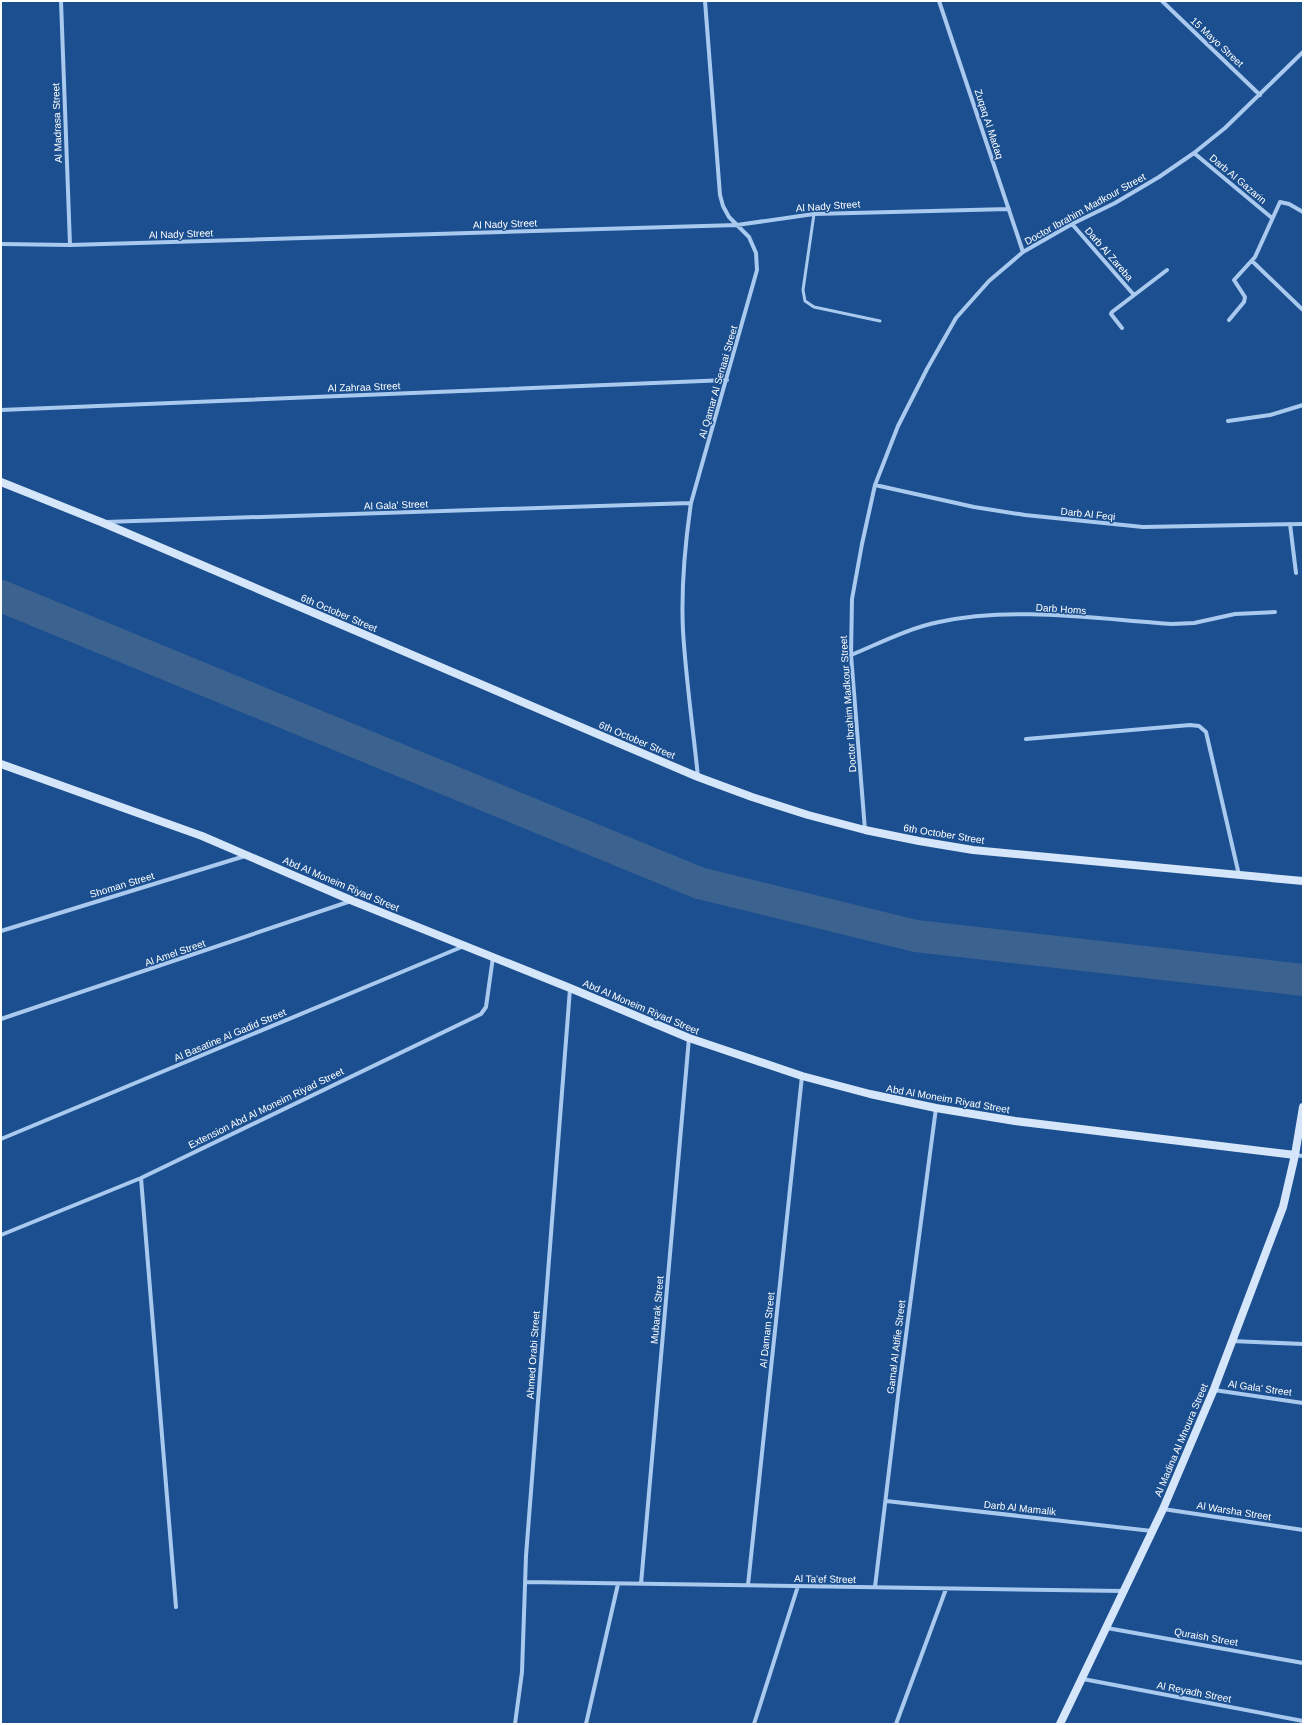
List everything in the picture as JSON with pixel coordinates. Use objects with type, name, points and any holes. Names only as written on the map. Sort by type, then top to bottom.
[{"type":"street","name":"Al Madrasa Street","points":[[61,1],[70,245]]},
{"type":"street","name":"Al Qamar Al Senaai Street","points":[[698,777],[683,630],[684,569],[691,503],[757,270],[756,253],[749,237],[729,217],[723,206],[720,194],[705,1]]},
{"type":"street","name":"Zuqaq Al Madaq","points":[[939,1],[1023,252]]},
{"type":"street","name":"15 Mayo Street","points":[[1162,1],[1260,95]]},
{"type":"street","name":"Doctor Ibrahim Madkour Street","points":[[865,830],[851,655],[852,599],[875,484],[898,426],[927,369],[956,318],[989,282],[1023,252],[1072,224],[1115,204],[1159,178],[1194,153],[1225,128],[1303,52]]},
{"type":"street","name":"Darb Al Gazarin","points":[[1194,153],[1272,218]]},
{"type":"street","name":"Darb Al Gazarin","points":[[1229,320],[1244,302],[1245,297],[1234,280],[1252,261],[1280,202],[1289,204],[1303,212]]},
{"type":"street","name":"Al Nady Street","points":[[1,244],[70,245],[737,225],[814,214],[1009,209]]},
{"type":"street","name":"Darb Al Zareba","points":[[1072,224],[1134,295]]},
{"type":"street","points":[[1252,261],[1303,310]]},
{"type":"street","name":"Darb Al Zareba","points":[[1122,328],[1111,313],[1167,270]]},
{"type":"street","name":"Al Zahraa Street","points":[[1,410],[727,380]]},
{"type":"street","points":[[1228,421],[1270,415],[1303,405]]},
{"type":"street","name":"6th October Street","points":[[1,482],[101,522],[698,777],[752,798],[865,830],[973,850],[1303,881]]},
{"type":"street","name":"Darb Al Feqi","points":[[875,484],[974,507],[1025,515],[1143,527],[1303,524]]},
{"type":"street","name":"Al Gala' Street","points":[[101,522],[691,503]]},
{"type":"street","points":[[1290,524],[1296,573]]},
{"type":"street","name":"Darb Homs","points":[[851,655],[904,633],[938,622],[978,615],[1028,614],[1172,624],[1194,623],[1235,614],[1275,612]]},
{"type":"street","points":[[1026,739],[1190,725],[1199,726],[1206,732],[1239,875]]},
{"type":"street","name":"Abd Al Moneim Riyad Street","points":[[1,764],[202,836],[353,901],[570,988],[689,1038],[802,1076],[870,1094],[936,1108],[1015,1121],[1299,1155]]},
{"type":"street","name":"Shoman Street","points":[[1,931],[247,855]]},
{"type":"street","name":"Al Amel Street","points":[[1,1020],[353,901]]},
{"type":"street","name":"Al Basatine Al Gadid Street","points":[[1,1139],[465,946]]},
{"type":"street","name":"Extension Abd Al Moneim Riyad Street","points":[[1,1235],[141,1178],[481,1014],[486,1007],[493,957]]},
{"type":"street","name":"Ahmed Orabi Street","points":[[515,1724],[522,1672],[525,1582],[570,988]]},
{"type":"street","name":"Mubarak Street","points":[[641,1584],[689,1038]]},
{"type":"street","name":"Al Damam Street","points":[[748,1585],[802,1076]]},
{"type":"street","name":"Al Madina Al Mnoura Street","points":[[1060,1724],[1083,1680],[1163,1509],[1214,1390],[1231,1341],[1283,1207],[1299,1155],[1303,1107]]},
{"type":"street","name":"Gamal Al Atifie Street","points":[[875,1587],[936,1108]]},
{"type":"street","points":[[141,1178],[176,1606]]},
{"type":"street","points":[[1231,1341],[1303,1344]]},
{"type":"street","name":"Al Gala' Street","points":[[1214,1390],[1303,1403]]},
{"type":"street","name":"Darb Al Mamalik","points":[[886,1501],[1152,1531]]},
{"type":"street","name":"Al Warsha Street","points":[[1163,1509],[1303,1530]]},
{"type":"street","name":"Al Ta'ef Street","points":[[525,1582],[1124,1591]]},
{"type":"street","points":[[586,1724],[618,1584]]},
{"type":"street","points":[[754,1724],[798,1586]]},
{"type":"street","points":[[896,1724],[946,1589]]},
{"type":"street","name":"Quraish Street","points":[[1107,1628],[1303,1663]]},
{"type":"street","name":"Al Reyadh Street","points":[[1083,1680],[1303,1720]]},
{"type":"lane","points":[[814,214],[803,290],[805,301],[814,307],[880,321]]},
{"type":"waterway","points":[[1,596],[699,883],[916,936],[1303,980]]}]
